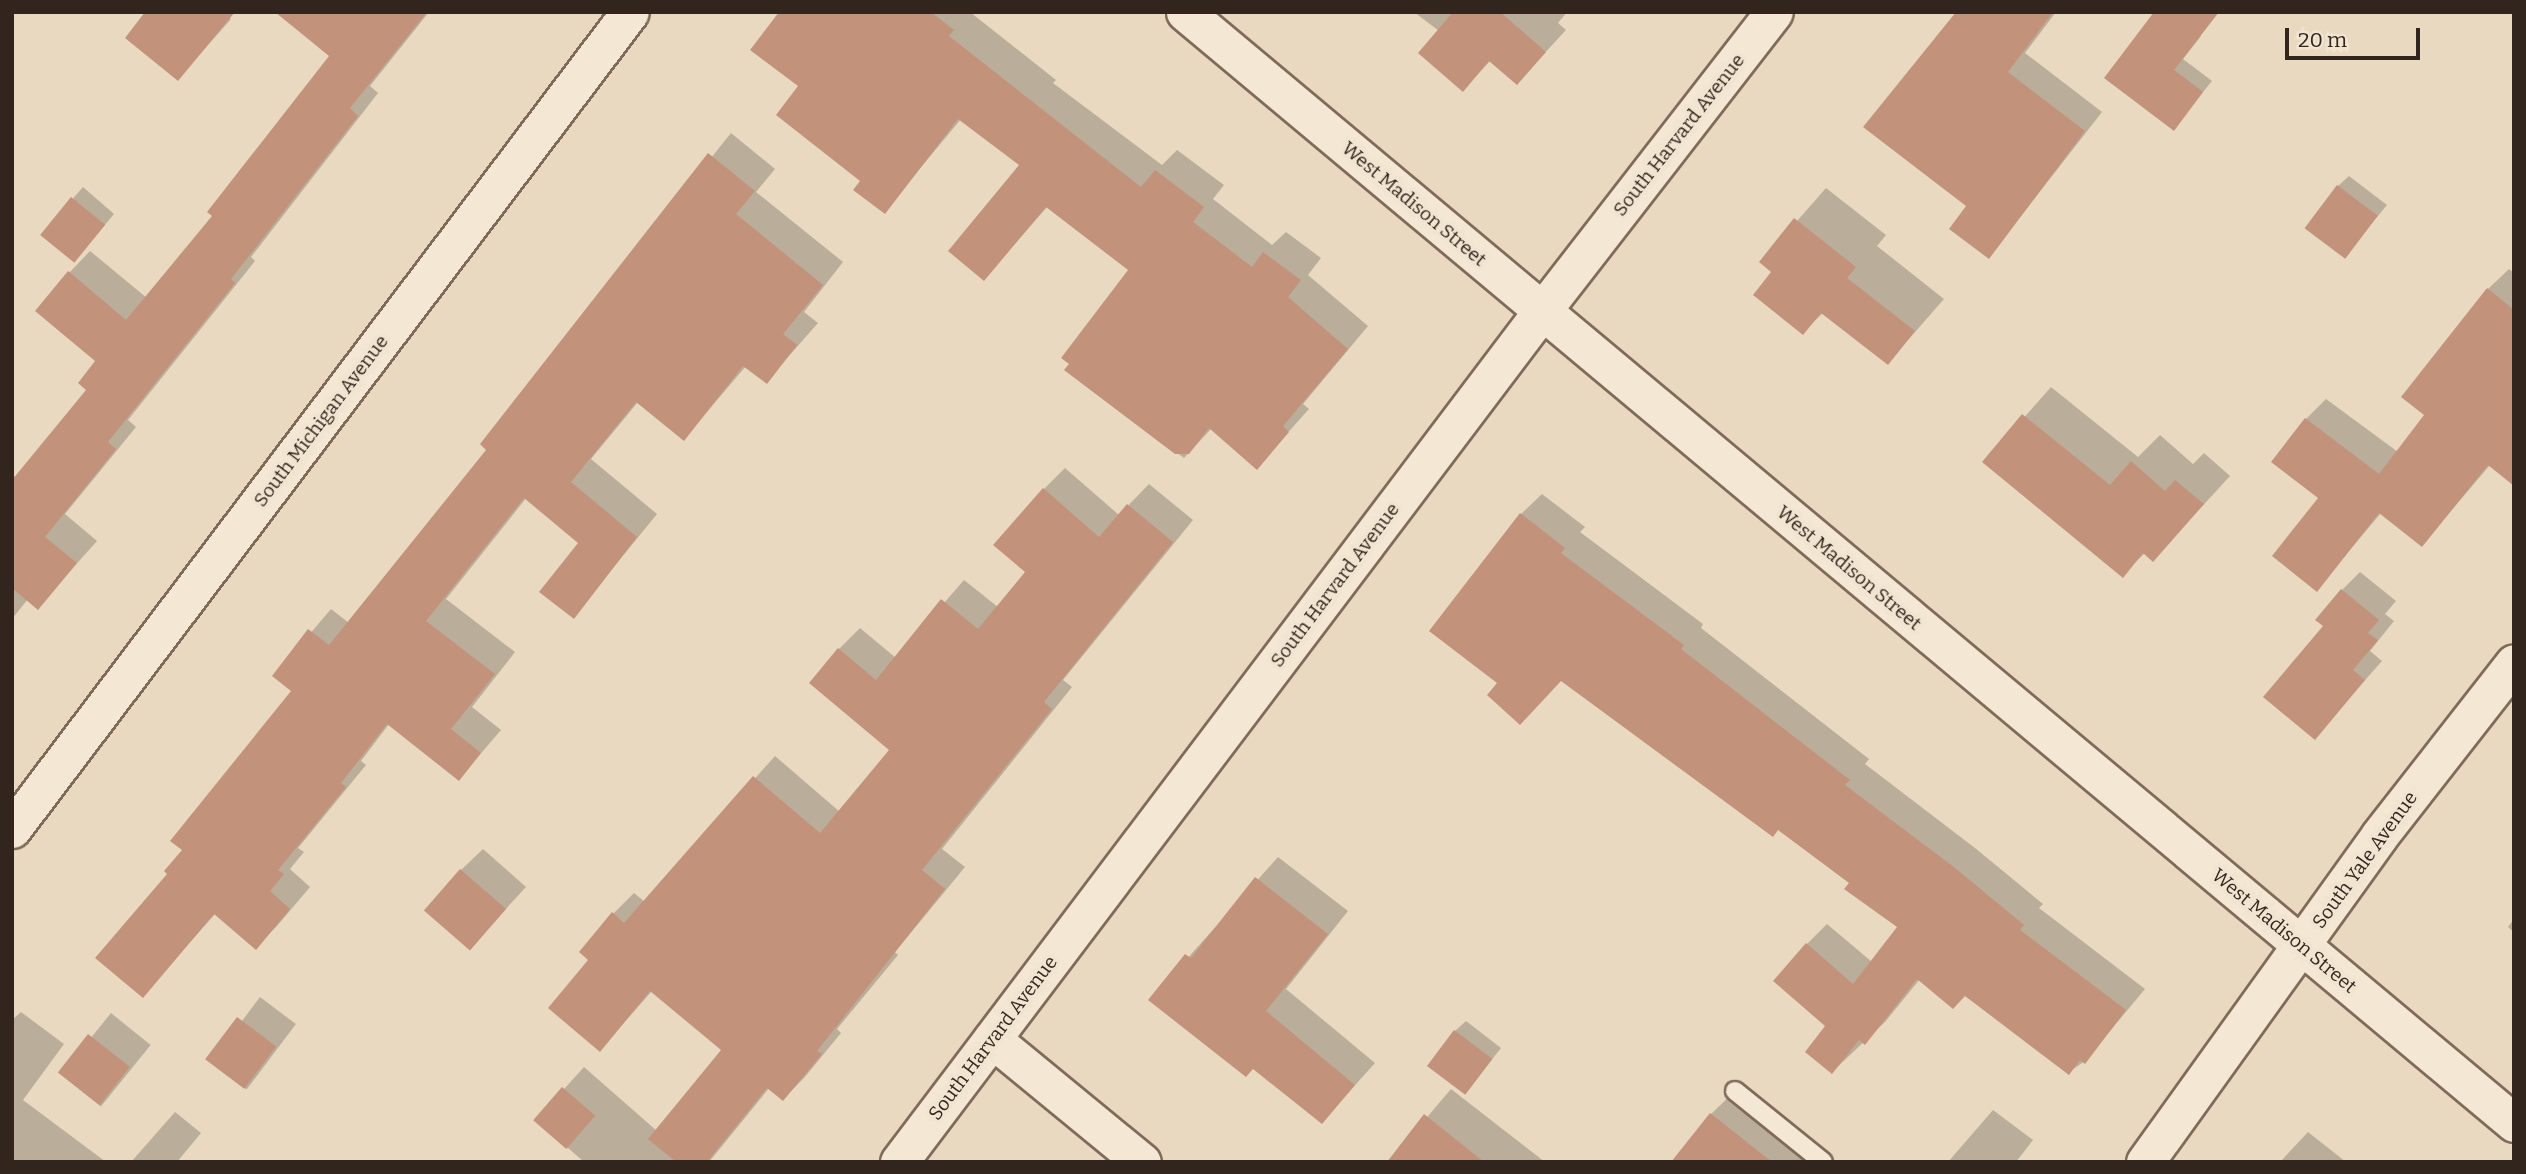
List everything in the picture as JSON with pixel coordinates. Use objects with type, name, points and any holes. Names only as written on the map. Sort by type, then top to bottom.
[{"type":"street","name":"South Michigan Avenue","points":[[12,829],[630,12]]},
{"type":"street","name":"West Madison Street","points":[[1185,12],[2514,1123]]},
{"type":"street","name":"South Harvard Avenue","points":[[900,1162],[1542,311],[1774,12]]},
{"type":"street","name":"South Yale Avenue","points":[[2145,1162],[2379,836],[2514,663]]},
{"type":"street","points":[[992,1039],[1142,1162]]},
{"type":"lane","points":[[1735,1091],[1823,1162]]},
{"type":"building","points":[[145,12],[235,12],[178,81],[125,38]]},
{"type":"building","points":[[275,12],[427,12],[350,108],[358,116],[231,279],[235,283],[108,442],[116,449],[45,537],[77,563],[38,610],[12,588],[12,480],[86,390],[78,383],[95,361],[35,311],[68,271],[126,320],[212,216],[207,212],[329,56]]},
{"type":"building","points":[[779,12],[931,12],[954,30],[949,36],[1141,187],[1155,170],[1204,207],[1193,222],[1252,267],[1263,252],[1301,280],[1288,297],[1348,349],[1283,426],[1289,432],[1257,470],[1209,428],[1189,454],[1175,454],[1064,370],[1069,364],[1061,358],[1128,270],[1046,207],[984,281],[948,251],[1019,165],[958,119],[885,214],[853,190],[860,181],[776,115],[798,86],[750,50]]},
{"type":"building","points":[[1453,12],[1500,12],[1546,52],[1517,85],[1489,61],[1463,92],[1418,53]]},
{"type":"building","points":[[1956,12],[2053,12],[2008,72],[2085,131],[1989,259],[1949,229],[1966,206],[1863,127]]},
{"type":"building","points":[[2154,12],[2219,12],[2174,70],[2203,92],[2174,131],[2104,78]]},
{"type":"building","points":[[708,153],[755,191],[736,214],[823,285],[783,334],[797,345],[767,384],[743,366],[684,441],[636,402],[571,482],[637,537],[574,619],[539,592],[578,543],[524,498],[426,621],[495,674],[451,729],[481,753],[459,781],[387,724],[341,783],[346,787],[278,870],[284,874],[270,891],[290,909],[256,950],[214,914],[143,998],[95,958],[167,874],[164,871],[182,850],[170,841],[291,691],[272,676],[308,629],[329,645],[486,450],[480,444]]},
{"type":"building","points":[[2337,185],[2378,216],[2345,259],[2305,228]]},
{"type":"building","points":[[71,197],[105,225],[74,263],[40,235]]},
{"type":"building","points":[[1794,218],[1856,267],[1847,278],[1915,331],[1888,365],[1821,313],[1803,335],[1753,295],[1771,272],[1759,262]]},
{"type":"building","points":[[2487,288],[2514,310],[2514,486],[2488,465],[2422,547],[2379,513],[2317,592],[2272,556],[2318,498],[2271,462],[2305,418],[2379,474],[2424,415],[2401,397]]},
{"type":"building","points":[[2022,414],[2110,485],[2131,461],[2165,491],[2175,480],[2204,504],[2153,562],[2143,553],[2123,578],[1982,462]]},
{"type":"building","points":[[1043,488],[1099,537],[1127,504],[1173,542],[1044,702],[1052,709],[922,870],[945,889],[817,1051],[822,1054],[783,1101],[767,1088],[707,1162],[676,1162],[648,1139],[721,1050],[650,991],[600,1052],[548,1008],[588,960],[579,952],[612,912],[624,923],[753,776],[820,833],[889,750],[809,683],[838,648],[876,680],[941,599],[978,629],[1025,572],[993,545]]},
{"type":"building","points":[[1520,513],[1565,548],[1561,553],[1684,645],[1681,649],[1850,780],[1845,785],[1955,868],[2024,925],[2020,930],[2126,1010],[2085,1064],[2080,1060],[2069,1075],[1965,996],[1953,1009],[1917,979],[1865,1045],[1859,1040],[1832,1074],[1805,1052],[1825,1026],[1773,981],[1806,943],[1853,984],[1897,927],[1844,889],[1849,883],[1778,830],[1773,837],[1561,681],[1520,725],[1487,695],[1497,683],[1429,631]]},
{"type":"building","points":[[2341,589],[2379,620],[2368,633],[2378,640],[2353,670],[2365,680],[2315,740],[2263,697],[2323,626],[2315,620]]},
{"type":"building","points":[[460,869],[506,909],[470,951],[424,911]]},
{"type":"building","points":[[1255,877],[1328,934],[1266,1011],[1355,1085],[1322,1124],[1253,1069],[1246,1077],[1148,1000],[1185,954],[1191,958]]},
{"type":"building","points":[[237,1017],[276,1046],[244,1089],[205,1059]]},
{"type":"building","points":[[1454,1030],[1492,1059],[1465,1095],[1427,1066]]},
{"type":"building","points":[[88,1034],[130,1067],[100,1105],[58,1073]]},
{"type":"building","points":[[562,1087],[595,1116],[566,1149],[533,1120]]},
{"type":"building","points":[[1710,1113],[1772,1162],[1671,1162]]},
{"type":"building","points":[[1424,1114],[1484,1162],[1387,1162]]}]
